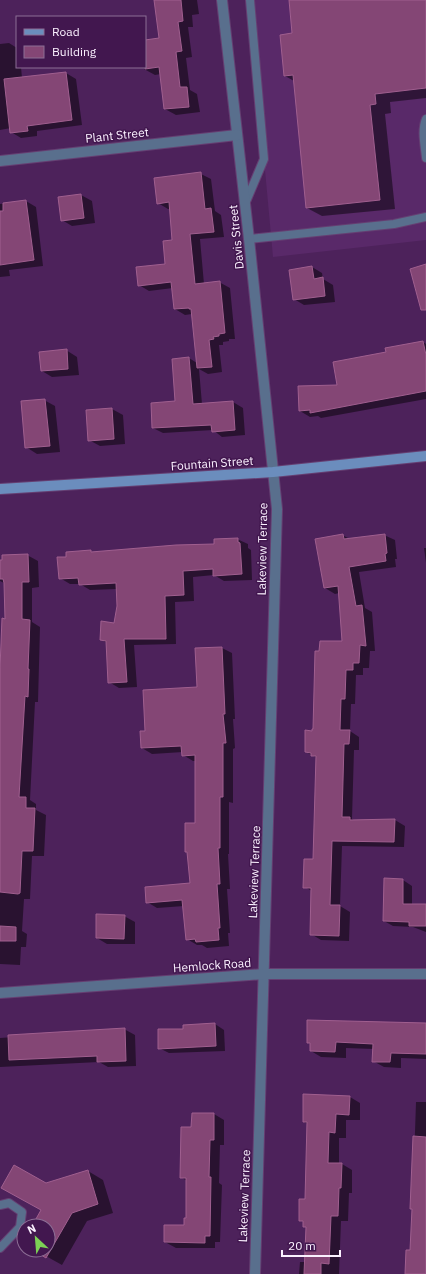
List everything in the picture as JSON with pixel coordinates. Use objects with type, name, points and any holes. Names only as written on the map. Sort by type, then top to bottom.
[{"type":"main road","name":"Fountain Street","points":[[0,489],[273,472],[426,456]]},
{"type":"street","name":"Davis Street","points":[[222,0],[273,472]]},
{"type":"street","name":"Plant Street","points":[[0,161],[237,134]]},
{"type":"street","name":"Lakeview Terrace","points":[[255,1274],[277,508],[273,472]]},
{"type":"street","name":"Hemlock Road","points":[[0,993],[264,974],[426,974]]},
{"type":"lane","points":[[245,205],[264,159],[250,0]]},
{"type":"lane","points":[[426,119],[424,124],[426,158]]},
{"type":"lane","points":[[249,240],[394,224],[426,217]]},
{"type":"lane","points":[[0,1205],[9,1203],[22,1212],[20,1227],[0,1248]]},
{"type":"shaded area","points":[[246,0],[426,0],[426,240],[273,257],[264,159]]},
{"type":"building","points":[[154,0],[181,0],[183,21],[178,22],[182,51],[176,52],[180,87],[187,87],[189,107],[164,109],[159,67],[145,69],[146,40],[159,38]]},
{"type":"building","points":[[289,0],[426,0],[426,88],[375,94],[376,104],[370,105],[380,200],[306,208],[293,75],[284,76],[280,35],[292,33]]},
{"type":"building","points":[[66,72],[72,120],[27,126],[28,131],[10,133],[4,79]]},
{"type":"building","points":[[201,172],[205,209],[211,208],[214,232],[190,234],[195,284],[220,281],[225,333],[219,334],[219,336],[213,337],[214,339],[209,340],[212,367],[197,368],[191,309],[174,309],[171,282],[138,286],[136,267],[165,264],[163,241],[172,240],[169,202],[157,204],[154,178]]},
{"type":"building","points":[[81,194],[84,218],[61,221],[58,197]]},
{"type":"building","points":[[26,200],[34,260],[0,265],[0,211],[3,211],[3,203]]},
{"type":"building","points":[[426,264],[426,310],[421,310],[410,269]]},
{"type":"building","points":[[312,266],[314,279],[323,277],[325,296],[293,300],[289,270]]},
{"type":"building","points":[[423,341],[426,355],[426,391],[310,413],[310,410],[299,411],[298,386],[337,385],[333,362],[386,352],[385,348]]},
{"type":"building","points":[[67,349],[68,369],[41,371],[39,352]]},
{"type":"building","points":[[189,357],[193,404],[233,401],[235,430],[212,432],[211,425],[152,428],[151,403],[175,401],[172,359]]},
{"type":"building","points":[[45,399],[50,446],[25,448],[21,401]]},
{"type":"building","points":[[112,408],[114,439],[88,441],[86,410]]},
{"type":"building","points":[[343,534],[344,539],[385,534],[387,553],[385,554],[386,561],[349,567],[356,606],[362,605],[366,646],[360,645],[359,663],[353,663],[353,670],[346,670],[345,699],[341,699],[340,730],[350,730],[349,744],[344,744],[342,817],[350,817],[350,820],[395,819],[394,842],[332,841],[330,905],[340,905],[339,936],[310,935],[311,888],[303,888],[304,859],[313,859],[316,756],[311,756],[311,753],[305,752],[305,730],[312,731],[313,729],[315,651],[319,651],[320,641],[342,641],[338,586],[324,588],[315,539]]},
{"type":"building","points":[[238,538],[238,542],[240,543],[242,574],[213,576],[213,569],[183,571],[184,595],[165,596],[166,639],[124,639],[127,682],[108,683],[106,641],[100,640],[101,621],[114,623],[117,606],[116,583],[79,585],[78,578],[59,579],[57,557],[66,557],[66,552],[91,550],[91,552],[176,545],[214,544],[214,539]]},
{"type":"building","points":[[28,554],[29,582],[22,582],[22,619],[30,620],[28,697],[25,696],[19,797],[26,797],[26,808],[35,808],[33,851],[22,851],[20,893],[18,894],[0,892],[0,668],[2,618],[5,619],[4,583],[3,579],[0,579],[0,560],[2,560],[2,555]]},
{"type":"building","points":[[222,647],[225,714],[223,714],[226,743],[223,743],[223,797],[220,797],[220,848],[218,848],[220,884],[217,884],[220,928],[218,928],[219,940],[196,942],[195,939],[186,940],[182,900],[146,903],[145,887],[190,883],[187,852],[185,852],[185,823],[195,823],[195,755],[182,756],[181,746],[141,748],[140,731],[145,731],[143,690],[197,687],[195,648]]},
{"type":"building","points":[[384,878],[403,879],[403,904],[426,904],[426,926],[409,926],[409,922],[383,921]]},
{"type":"building","points":[[96,914],[125,915],[124,939],[96,938]]},
{"type":"building","points":[[0,926],[16,927],[16,941],[0,941]]},
{"type":"building","points":[[307,1020],[426,1023],[426,1054],[391,1053],[390,1062],[372,1062],[373,1044],[336,1042],[335,1052],[310,1051],[310,1043],[307,1043]]},
{"type":"building","points":[[215,1023],[216,1046],[158,1049],[158,1029],[183,1029],[183,1025]]},
{"type":"building","points":[[125,1028],[126,1061],[97,1062],[97,1056],[9,1060],[8,1035]]},
{"type":"building","points":[[303,1094],[350,1096],[349,1115],[336,1114],[335,1133],[329,1132],[328,1163],[342,1163],[341,1188],[339,1188],[338,1216],[331,1216],[329,1264],[321,1263],[321,1274],[304,1274],[306,1227],[303,1227],[303,1221],[299,1221],[299,1199],[305,1199],[307,1122],[303,1122]]},
{"type":"building","points":[[192,1113],[214,1113],[214,1140],[210,1140],[210,1236],[205,1236],[205,1243],[164,1242],[164,1225],[184,1225],[184,1218],[186,1218],[186,1178],[180,1178],[181,1127],[191,1127]]},
{"type":"building","points":[[413,1136],[426,1137],[426,1274],[405,1274],[406,1250],[410,1250]]},
{"type":"building","points":[[14,1165],[46,1183],[88,1170],[98,1204],[72,1213],[56,1241],[56,1218],[36,1218],[41,1210],[1,1188]]}]
